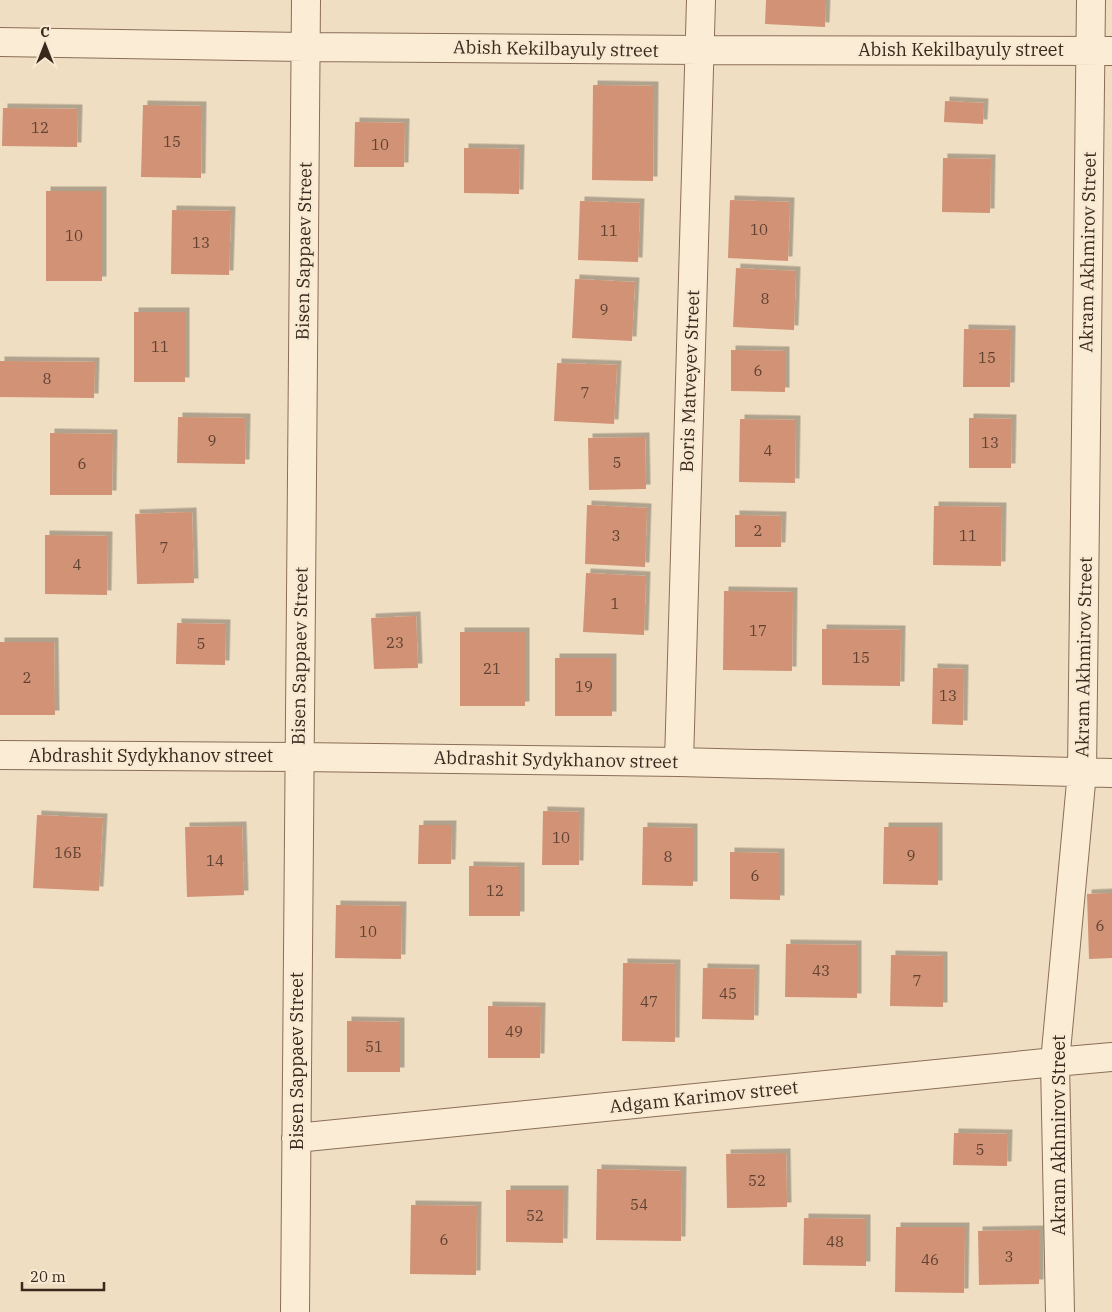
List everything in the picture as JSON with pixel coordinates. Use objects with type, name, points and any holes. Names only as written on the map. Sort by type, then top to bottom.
[{"type":"street","name":"Bisen Sappaev Street","points":[[295,1312],[306,0]]},
{"type":"street","name":"Boris Matveyev Street","points":[[679,762],[701,0]]},
{"type":"street","name":"Akram Akhmirov Street","points":[[1060,1312],[1055,1062],[1082,772],[1101,51],[1091,0]]},
{"type":"street","name":"Abish Kekilbayuly street","points":[[0,42],[700,50],[1101,51]]},
{"type":"street","name":"Abdrashit Sydykhanov street","points":[[0,755],[679,762],[1112,773]]},
{"type":"street","name":"Adgam Karimov street","points":[[296,1138],[1112,1057]]},
{"type":"building","points":[[766,0],[826,0],[825,27],[765,24]]},
{"type":"building","points":[[593,85],[654,86],[653,181],[592,180]]},
{"type":"building","points":[[945,101],[984,103],[983,124],[944,122]]},
{"type":"building","points":[[143,105],[202,106],[201,178],[141,177]]},
{"type":"building","points":[[3,108],[78,109],[77,147],[2,146]]},
{"type":"building","points":[[355,122],[405,123],[404,167],[354,167]]},
{"type":"building","points":[[464,148],[520,149],[519,194],[464,193]]},
{"type":"building","points":[[943,158],[991,159],[990,213],[942,212]]},
{"type":"building","points":[[46,191],[102,191],[102,281],[46,281]]},
{"type":"building","points":[[730,200],[790,202],[788,261],[728,258]]},
{"type":"building","points":[[580,201],[640,203],[638,262],[578,260]]},
{"type":"building","points":[[172,210],[231,211],[229,275],[171,274]]},
{"type":"building","points":[[736,268],[796,271],[794,330],[733,327]]},
{"type":"building","points":[[575,279],[635,282],[632,341],[572,338]]},
{"type":"building","points":[[134,312],[185,312],[185,382],[134,382]]},
{"type":"building","points":[[964,329],[1011,330],[1010,387],[963,387]]},
{"type":"building","points":[[731,350],[785,351],[785,392],[731,391]]},
{"type":"building","points":[[0,361],[95,362],[94,398],[0,397]]},
{"type":"building","points":[[557,363],[617,365],[614,424],[554,421]]},
{"type":"building","points":[[178,417],[246,418],[245,464],[177,463]]},
{"type":"building","points":[[969,418],[1012,419],[1011,468],[969,468]]},
{"type":"building","points":[[740,419],[796,420],[795,483],[739,482]]},
{"type":"building","points":[[50,433],[113,434],[112,495],[50,495]]},
{"type":"building","points":[[645,437],[646,489],[589,490],[588,438]]},
{"type":"building","points":[[587,505],[647,508],[645,567],[585,564]]},
{"type":"building","points":[[934,506],[1002,507],[1001,566],[933,565]]},
{"type":"building","points":[[192,512],[194,583],[137,584],[135,514]]},
{"type":"building","points":[[735,515],[782,516],[781,547],[735,547]]},
{"type":"building","points":[[45,535],[108,536],[107,595],[45,594]]},
{"type":"building","points":[[586,573],[646,576],[644,635],[583,632]]},
{"type":"building","points":[[724,591],[793,592],[792,671],[723,670]]},
{"type":"building","points":[[416,616],[418,668],[374,669],[371,618]]},
{"type":"building","points":[[177,623],[226,624],[225,665],[176,664]]},
{"type":"building","points":[[822,629],[901,630],[900,686],[822,685]]},
{"type":"building","points":[[460,632],[525,632],[525,706],[460,706]]},
{"type":"building","points":[[0,642],[54,642],[55,715],[0,715]]},
{"type":"building","points":[[555,658],[612,658],[612,716],[555,716]]},
{"type":"building","points":[[933,668],[964,669],[963,725],[932,724]]},
{"type":"building","points":[[543,811],[580,812],[579,865],[542,865]]},
{"type":"building","points":[[37,815],[103,818],[99,891],[33,888]]},
{"type":"building","points":[[419,825],[452,825],[451,864],[418,864]]},
{"type":"building","points":[[242,826],[244,895],[187,897],[185,827]]},
{"type":"building","points":[[643,827],[693,828],[693,886],[642,885]]},
{"type":"building","points":[[884,827],[938,827],[938,885],[883,884]]},
{"type":"building","points":[[730,852],[780,853],[780,900],[730,899]]},
{"type":"building","points":[[469,866],[520,867],[520,916],[469,916]]},
{"type":"building","points":[[1112,893],[1112,958],[1089,959],[1087,894]]},
{"type":"building","points":[[336,905],[402,906],[401,959],[335,958]]},
{"type":"building","points":[[786,944],[857,945],[857,998],[785,997]]},
{"type":"building","points":[[891,955],[943,956],[943,1007],[890,1006]]},
{"type":"building","points":[[623,963],[676,964],[675,1042],[622,1041]]},
{"type":"building","points":[[703,968],[755,969],[754,1020],[702,1019]]},
{"type":"building","points":[[488,1006],[541,1007],[540,1058],[488,1058]]},
{"type":"building","points":[[347,1021],[400,1022],[400,1072],[347,1072]]},
{"type":"building","points":[[954,1133],[1008,1134],[1007,1166],[953,1165]]},
{"type":"building","points":[[786,1153],[787,1207],[727,1208],[726,1154]]},
{"type":"building","points":[[597,1169],[682,1171],[681,1241],[596,1240]]},
{"type":"building","points":[[506,1190],[564,1190],[563,1243],[506,1242]]},
{"type":"building","points":[[411,1205],[477,1206],[476,1275],[410,1274]]},
{"type":"building","points":[[804,1218],[866,1219],[866,1266],[803,1265]]},
{"type":"building","points":[[896,1227],[965,1227],[964,1293],[895,1292]]},
{"type":"building","points":[[1039,1230],[1039,1284],[979,1285],[978,1231]]}]
